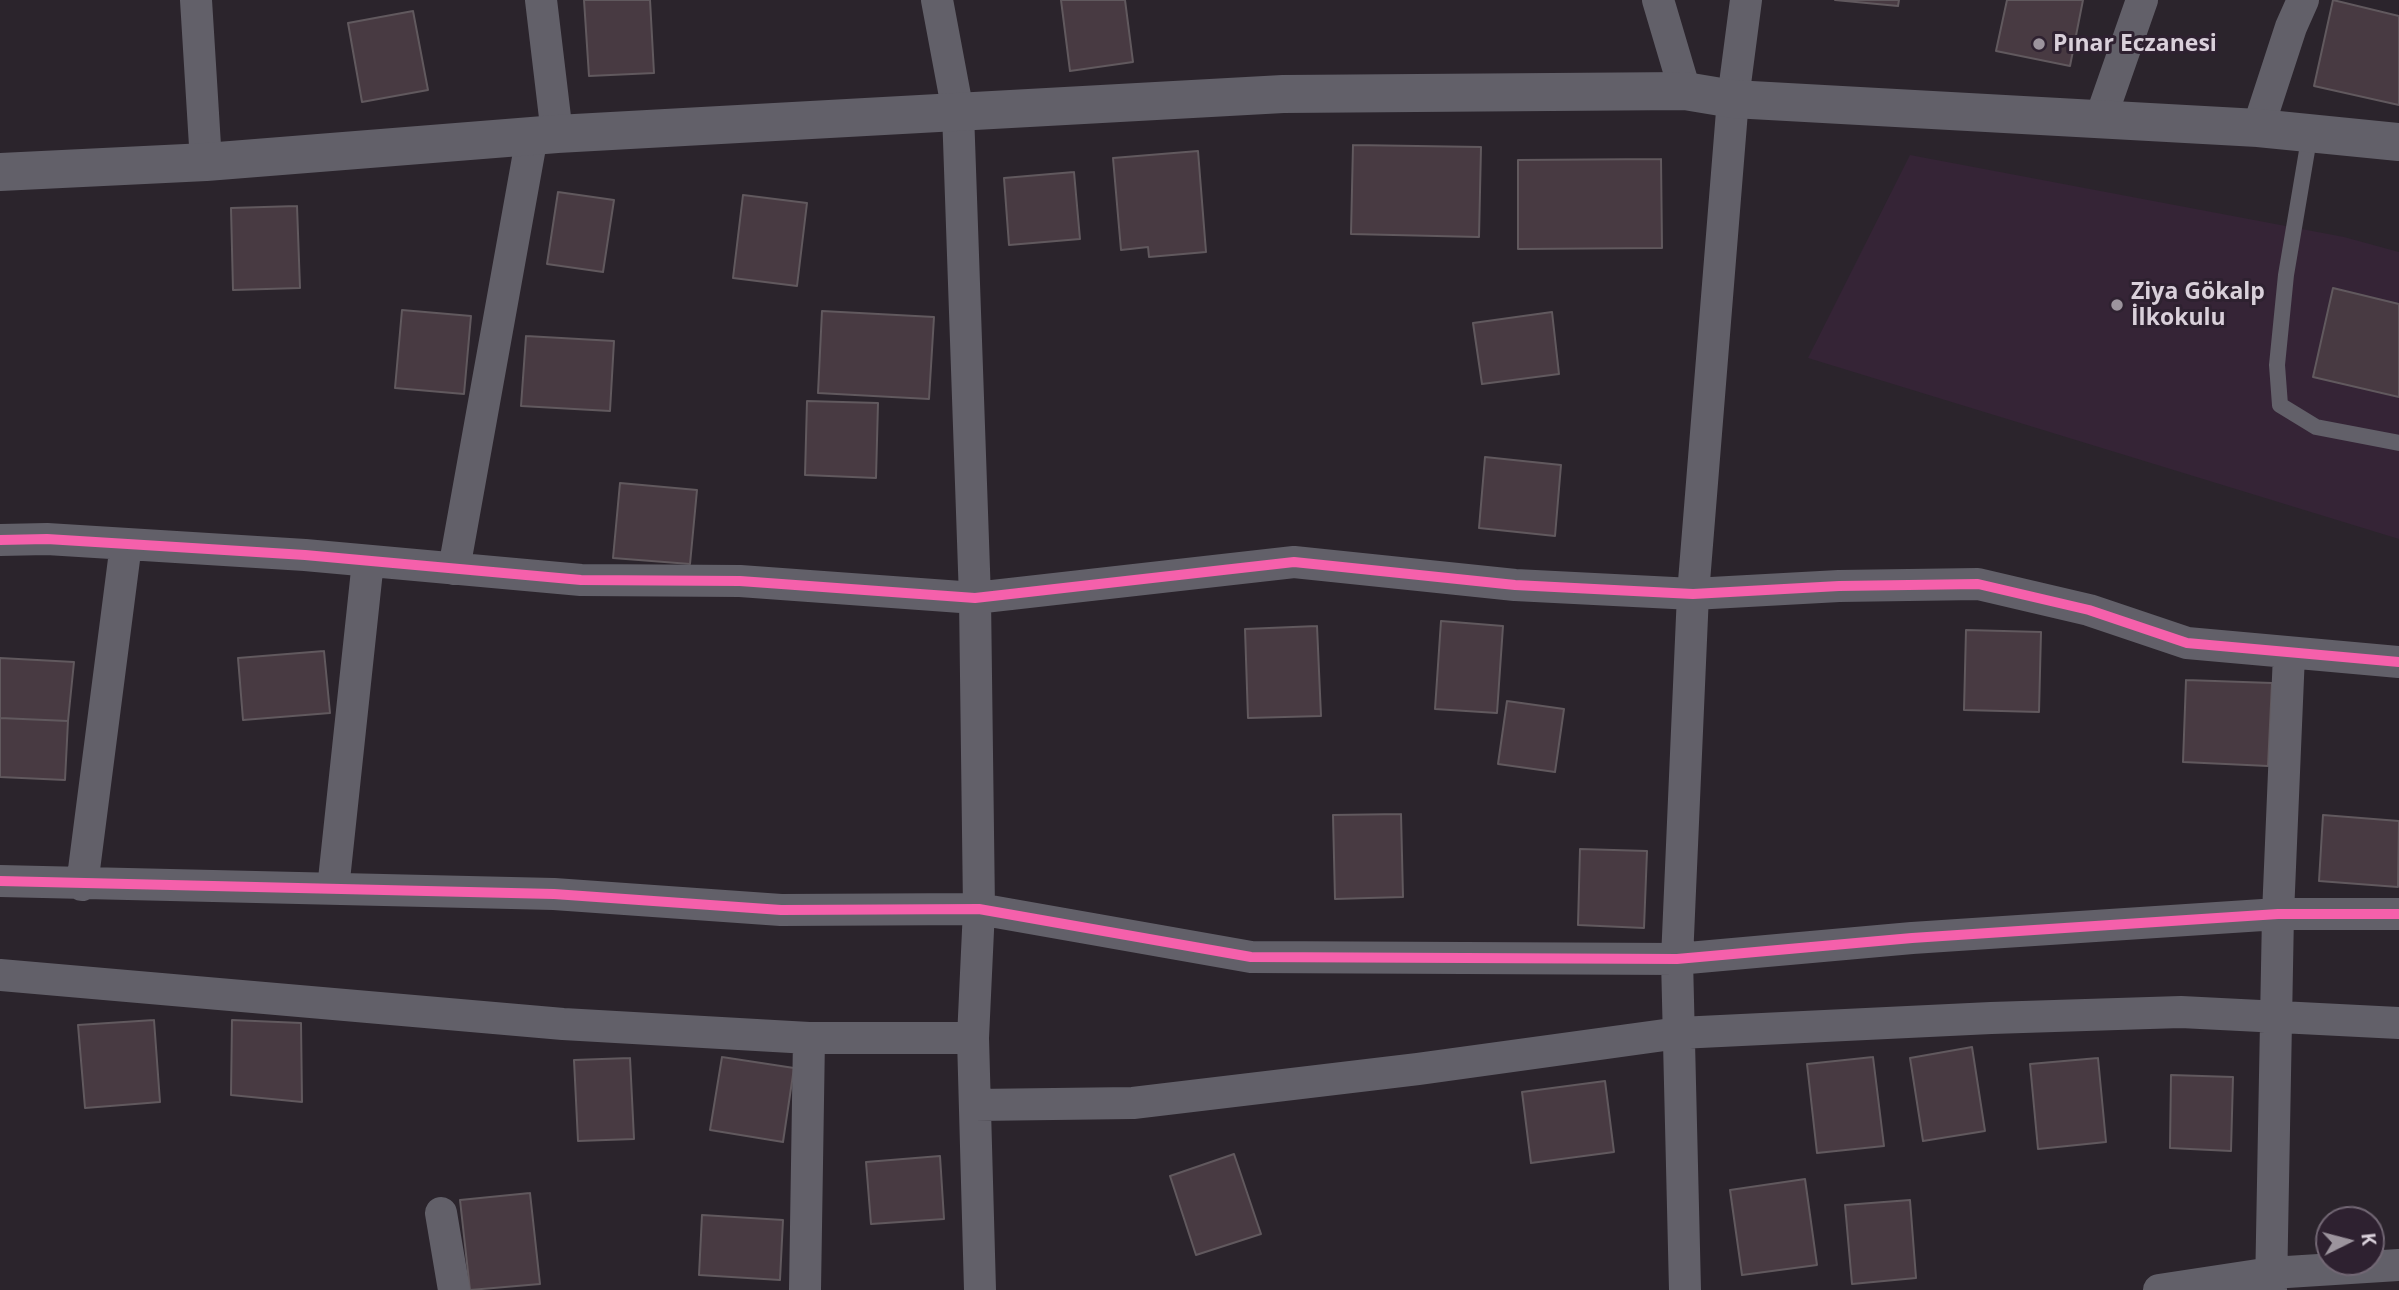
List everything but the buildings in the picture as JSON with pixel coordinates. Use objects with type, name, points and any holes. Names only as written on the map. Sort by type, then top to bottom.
[{"type":"street","points":[[196,0],[206,162]]},
{"type":"street","points":[[454,569],[544,135],[541,0]]},
{"type":"street","points":[[937,0],[958,112],[975,598],[979,909],[973,1038],[980,1290]]},
{"type":"street","points":[[1658,0],[1685,91]]},
{"type":"street","points":[[1685,1290],[1677,959],[1693,594],[1734,99],[1746,0]]},
{"type":"street","points":[[2100,120],[2142,0]]},
{"type":"street","points":[[2258,128],[2291,27],[2303,0]]},
{"type":"street","points":[[0,172],[206,162],[544,135],[1283,94],[1685,91],[1734,99],[2258,128],[2399,142]]},
{"type":"street","points":[[0,540],[47,539],[126,544],[368,561],[581,580],[740,581],[975,598],[1294,562],[1515,584],[1693,594],[1839,586],[1978,584],[2089,610],[2187,643],[2399,662]]},
{"type":"street","points":[[82,884],[126,544]]},
{"type":"street","points":[[333,889],[368,561]]},
{"type":"street","points":[[2271,1282],[2278,914],[2289,654]]},
{"type":"street","points":[[0,881],[554,894],[781,910],[979,909],[1251,957],[1677,959],[1912,938],[2278,914],[2399,914]]},
{"type":"street","points":[[0,975],[563,1024],[809,1038],[973,1038]]},
{"type":"street","points":[[975,1105],[1133,1102],[1418,1069],[1679,1033],[2182,1012],[2399,1023]]},
{"type":"street","points":[[805,1290],[809,1038]]},
{"type":"street","points":[[441,1213],[454,1290]]},
{"type":"street","points":[[2159,1290],[2271,1282],[2399,1265]]},
{"type":"lane","points":[[2310,133],[2285,288],[2277,365],[2280,405],[2316,427],[2399,443]]},
{"type":"shaded area","name":"Ziya Gökalp İlkokulu","points":[[1910,155],[2344,237],[2399,252],[2399,539],[1808,358]]},
{"type":"cycle path","points":[[0,540],[47,539],[305,555],[581,580],[740,581],[975,598],[1294,562],[1515,585],[1693,594],[1839,586],[1978,584],[2089,610],[2187,643],[2399,662]]},
{"type":"cycle path","points":[[0,881],[554,894],[781,910],[979,909],[1251,957],[1677,959],[1912,938],[2278,914],[2399,914]]},
{"type":"place","name":"Pınar Eczanesi","points":[[2039,44]]},
{"type":"place","name":"Ziya Gökalp İlkokulu","points":[[2117,305]]}]
